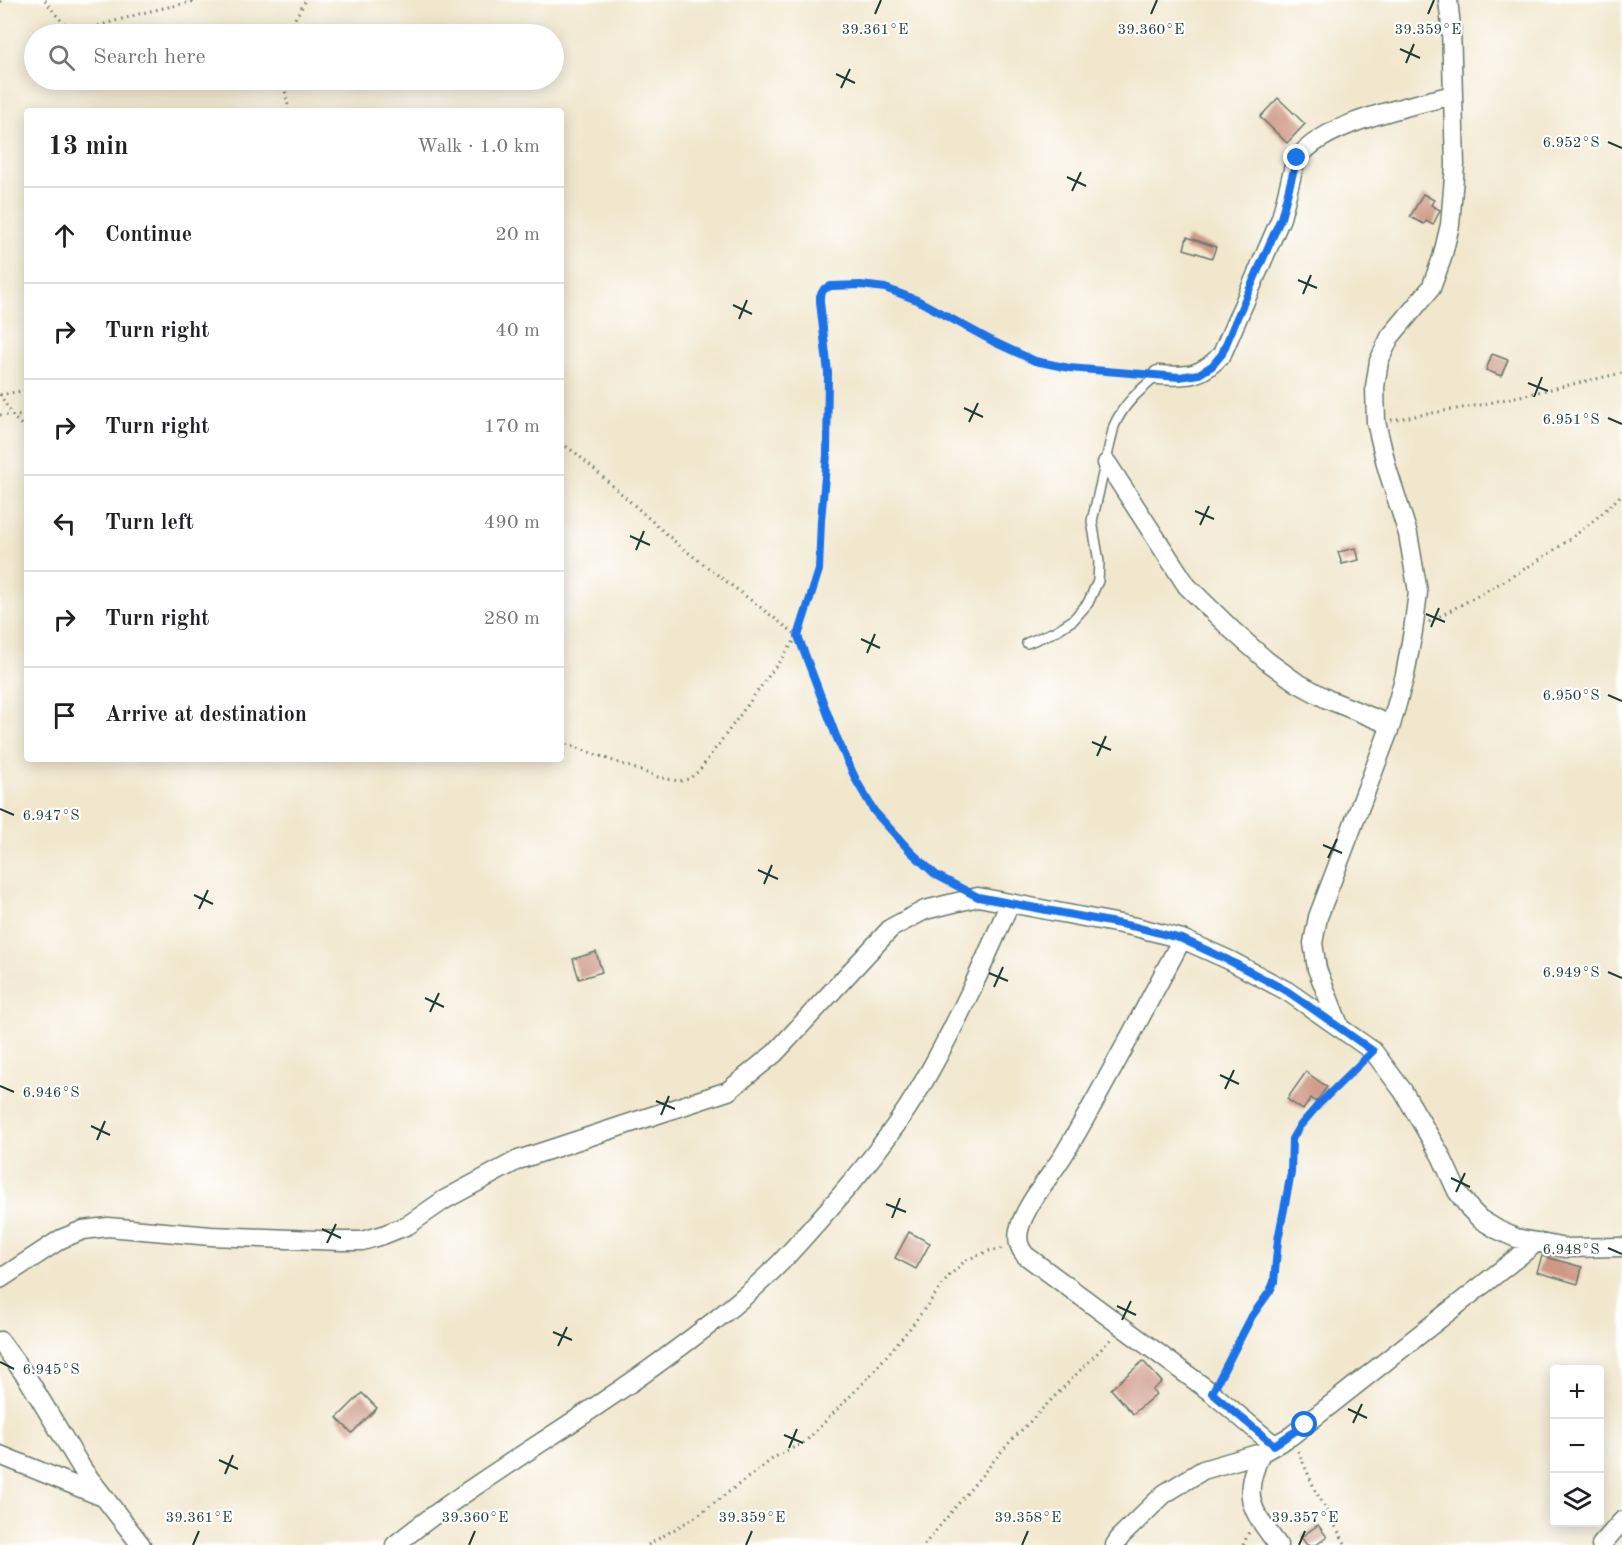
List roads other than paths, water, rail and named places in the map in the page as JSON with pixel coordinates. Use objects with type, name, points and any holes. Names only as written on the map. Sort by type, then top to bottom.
[{"type":"street","points":[[1339,1025],[1317,969],[1313,943],[1318,917],[1391,725],[1405,675],[1413,631],[1418,592],[1408,534],[1387,468],[1376,422],[1375,387],[1379,362],[1390,337],[1431,288],[1450,225],[1455,165],[1451,26],[1448,0]]},
{"type":"street","points":[[1158,375],[1179,377],[1199,374],[1212,366],[1222,354],[1281,218],[1294,166],[1305,148],[1335,129],[1453,95]]},
{"type":"street","points":[[1107,463],[1187,586],[1232,630],[1296,682],[1327,699],[1391,725]]},
{"type":"street","points":[[0,1279],[61,1239],[83,1230],[99,1228],[342,1241],[362,1241],[383,1235],[408,1225],[444,1200],[518,1160],[728,1091],[775,1053],[891,928],[925,910],[978,897],[1009,905],[1136,927],[1182,939],[1287,991],[1339,1025],[1373,1051],[1403,1091],[1441,1156],[1457,1191],[1480,1219],[1516,1238],[1564,1248],[1622,1247]]},
{"type":"street","points":[[395,1545],[438,1510],[519,1455],[598,1406],[657,1364],[720,1316],[779,1264],[869,1163],[905,1112],[969,999],[1009,905]]},
{"type":"street","points":[[1182,939],[1101,1091],[1065,1153],[1029,1207],[1019,1229],[1018,1245],[1025,1255],[1212,1393],[1268,1449]]},
{"type":"street","points":[[1115,1545],[1121,1536],[1164,1494],[1203,1470],[1268,1449],[1291,1436],[1537,1242]]},
{"type":"street","points":[[0,1341],[28,1379],[83,1470],[141,1545]]},
{"type":"street","points":[[1268,1449],[1252,1478],[1251,1498],[1256,1516],[1278,1545]]},
{"type":"street","points":[[0,1455],[105,1498]]},
{"type":"street","points":[[1601,1545],[1622,1521]]},
{"type":"lane","points":[[1027,643],[1054,632],[1073,620],[1088,603],[1098,581],[1099,562],[1092,521],[1107,463],[1109,445],[1120,411],[1130,398],[1158,375]]}]
